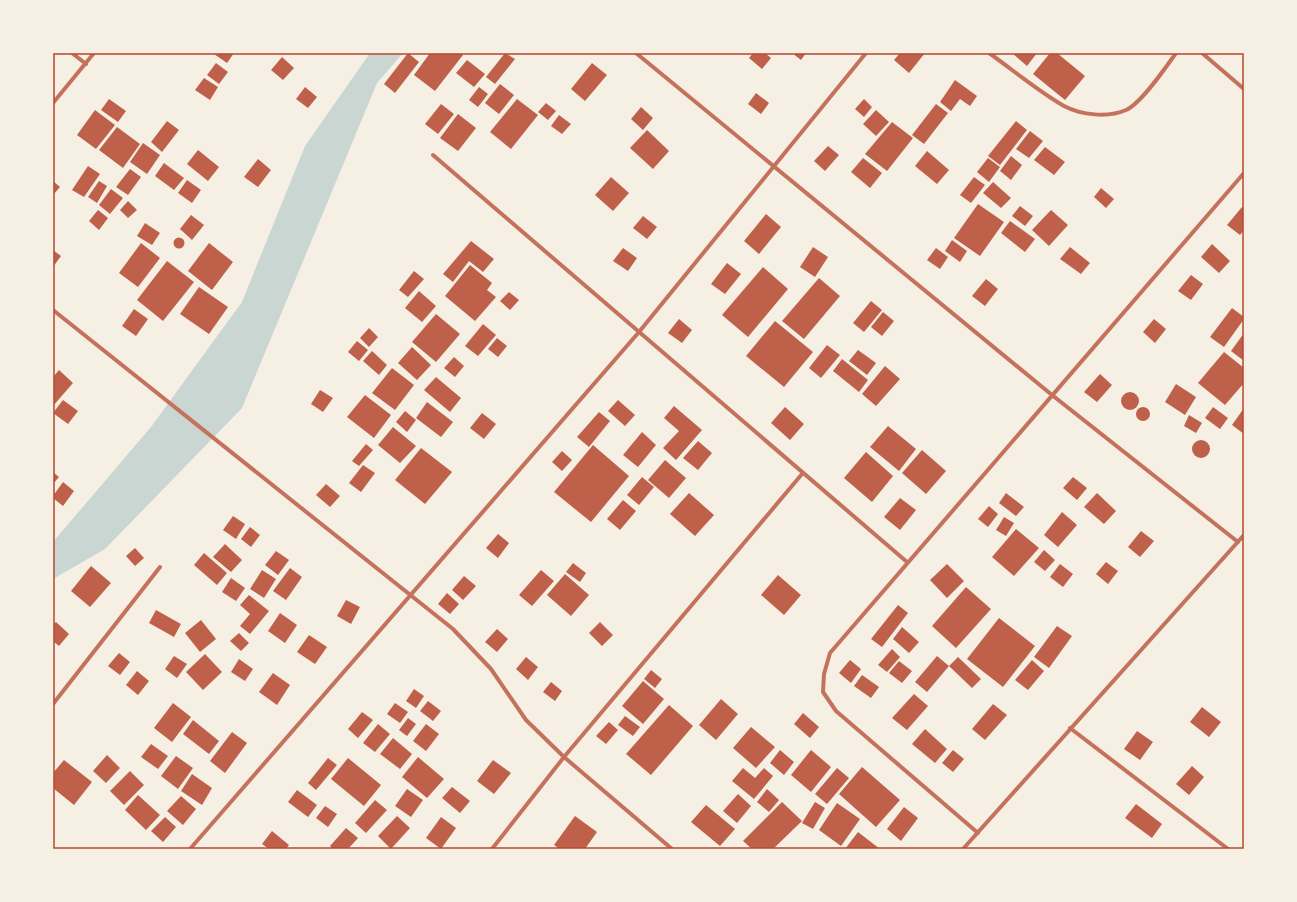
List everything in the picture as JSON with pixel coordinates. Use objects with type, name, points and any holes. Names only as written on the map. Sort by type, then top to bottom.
[{"type":"street","points":[[72,53],[86,64]]},
{"type":"street","points":[[53,103],[94,53]]},
{"type":"street","points":[[636,53],[1052,395],[1238,542]]},
{"type":"street","points":[[190,849],[639,332],[866,53]]},
{"type":"street","points":[[989,53],[1065,106],[1085,113],[1107,115],[1127,110],[1145,93],[1176,53]]},
{"type":"street","points":[[1202,53],[1244,89]]},
{"type":"street","points":[[433,155],[802,474],[907,562]]},
{"type":"street","points":[[978,833],[836,711],[823,692],[824,674],[830,653],[1244,173]]},
{"type":"street","points":[[53,310],[453,629],[491,669],[526,720],[564,757],[672,849]]},
{"type":"street","points":[[492,849],[564,757],[802,474]]},
{"type":"street","points":[[963,849],[1244,535]]},
{"type":"street","points":[[53,704],[160,567]]},
{"type":"street","points":[[1070,728],[1228,849]]},
{"type":"shaded area","points":[[370,53],[403,53],[377,83],[242,408],[105,549],[53,579],[53,542],[151,427],[242,302],[305,146]]},
{"type":"building","points":[[234,53],[227,63],[214,54]]},
{"type":"building","points":[[408,53],[419,62],[395,93],[384,84]]},
{"type":"building","points":[[430,53],[460,53],[463,55],[435,91],[414,75]]},
{"type":"building","points":[[505,53],[515,59],[495,84],[486,77]]},
{"type":"building","points":[[753,53],[765,53],[771,58],[762,69],[749,58]]},
{"type":"building","points":[[792,53],[806,53],[801,60]]},
{"type":"building","points":[[900,53],[925,53],[909,73],[894,60]]},
{"type":"building","points":[[1012,53],[1037,53],[1027,66]]},
{"type":"building","points":[[1050,53],[1057,53],[1085,76],[1065,100],[1033,74]]},
{"type":"building","points":[[282,57],[294,68],[283,80],[271,70]]},
{"type":"building","points":[[467,60],[485,74],[474,87],[456,73]]},
{"type":"building","points":[[216,63],[228,72],[219,84],[207,75]]},
{"type":"building","points":[[592,63],[607,75],[585,101],[571,89]]},
{"type":"building","points":[[204,78],[218,87],[210,100],[195,90]]},
{"type":"building","points":[[955,80],[977,96],[970,106],[960,99],[951,111],[940,102]]},
{"type":"building","points":[[500,84],[514,95],[499,114],[485,103]]},
{"type":"building","points":[[305,87],[317,97],[308,108],[296,99]]},
{"type":"building","points":[[479,87],[488,94],[478,107],[469,100]]},
{"type":"building","points":[[756,93],[769,103],[761,114],[748,104]]},
{"type":"building","points":[[109,99],[126,111],[118,122],[101,110]]},
{"type":"building","points":[[517,99],[538,115],[511,149],[490,132]]},
{"type":"building","points":[[864,99],[872,107],[864,117],[855,109]]},
{"type":"building","points":[[546,103],[556,111],[548,120],[538,112]]},
{"type":"building","points":[[441,104],[454,114],[438,134],[425,124]]},
{"type":"building","points":[[936,104],[948,113],[924,144],[912,135]]},
{"type":"building","points":[[641,107],[653,118],[643,130],[631,119]]},
{"type":"building","points":[[95,110],[115,125],[96,149],[77,135]]},
{"type":"building","points":[[876,110],[889,122],[876,136],[863,124]]},
{"type":"building","points":[[458,114],[476,128],[458,151],[440,138]]},
{"type":"building","points":[[559,115],[571,124],[562,134],[551,126]]},
{"type":"building","points":[[167,121],[179,130],[162,152],[151,142]]},
{"type":"building","points":[[1016,121],[1027,130],[1000,165],[988,156]]},
{"type":"building","points":[[892,122],[913,138],[887,171],[865,154]]},
{"type":"building","points":[[117,127],[140,144],[123,168],[99,150]]},
{"type":"building","points":[[647,130],[669,151],[653,169],[630,148]]},
{"type":"building","points":[[1030,131],[1043,141],[1029,158],[1016,149]]},
{"type":"building","points":[[143,143],[160,155],[147,174],[130,162]]},
{"type":"building","points":[[828,146],[839,155],[825,171],[814,161]]},
{"type":"building","points":[[1045,147],[1065,162],[1054,175],[1034,160]]},
{"type":"building","points":[[198,150],[219,167],[208,181],[187,164]]},
{"type":"building","points":[[927,151],[949,170],[937,184],[915,166]]},
{"type":"building","points":[[1011,156],[1022,165],[1011,180],[1000,171]]},
{"type":"building","points":[[863,158],[882,173],[870,188],[851,172]]},
{"type":"building","points":[[988,158],[1000,167],[989,182],[977,172]]},
{"type":"building","points":[[258,159],[271,170],[258,187],[244,177]]},
{"type":"building","points":[[164,163],[184,178],[174,190],[155,176]]},
{"type":"building","points":[[88,166],[100,174],[84,197],[72,190]]},
{"type":"building","points":[[130,169],[141,177],[128,195],[116,187]]},
{"type":"building","points":[[611,177],[629,193],[613,211],[595,195]]},
{"type":"building","points":[[974,177],[985,185],[971,203],[960,195]]},
{"type":"building","points":[[187,180],[201,190],[192,203],[178,193]]},
{"type":"building","points":[[53,181],[60,187],[53,195]]},
{"type":"building","points":[[99,181],[107,186],[97,203],[88,197]]},
{"type":"building","points":[[993,182],[1011,198],[1001,208],[983,193]]},
{"type":"building","points":[[1101,188],[1114,199],[1106,208],[1094,197]]},
{"type":"building","points":[[111,189],[123,198],[110,214],[99,205]]},
{"type":"building","points":[[128,201],[137,210],[128,218],[120,210]]},
{"type":"building","points":[[978,204],[1004,222],[980,256],[954,238]]},
{"type":"building","points":[[1020,206],[1033,216],[1025,226],[1012,216]]},
{"type":"building","points":[[1242,207],[1244,208],[1244,230],[1240,235],[1227,225]]},
{"type":"building","points":[[98,210],[108,218],[99,230],[89,221]]},
{"type":"building","points":[[1051,210],[1068,225],[1049,246],[1032,230]]},
{"type":"building","points":[[766,214],[781,227],[759,254],[744,241]]},
{"type":"building","points":[[191,215],[204,225],[192,240],[180,229]]},
{"type":"building","points":[[643,216],[657,227],[647,239],[633,228]]},
{"type":"building","points":[[1010,221],[1035,239],[1025,252],[1001,233]]},
{"type":"building","points":[[145,223],[160,233],[152,245],[137,236]]},
{"type":"building","points":[[179,237],[183,239],[185,243],[183,247],[179,249],[175,247],[173,243],[175,239]]},
{"type":"building","points":[[952,240],[967,251],[960,262],[945,251]]},
{"type":"building","points":[[471,241],[494,259],[483,272],[469,261],[453,282],[443,274]]},
{"type":"building","points":[[141,243],[160,258],[138,287],[119,273]]},
{"type":"building","points":[[209,243],[233,262],[212,290],[188,271]]},
{"type":"building","points":[[1212,244],[1230,261],[1219,273],[1201,257]]},
{"type":"building","points":[[813,247],[828,257],[815,277],[800,267]]},
{"type":"building","points":[[1070,247],[1090,263],[1081,274],[1060,259]]},
{"type":"building","points":[[623,248],[637,258],[628,271],[613,261]]},
{"type":"building","points":[[936,248],[948,257],[940,269],[927,260]]},
{"type":"building","points":[[53,250],[61,256],[53,267]]},
{"type":"building","points":[[167,261],[194,282],[163,321],[137,300]]},
{"type":"building","points":[[727,263],[741,274],[725,294],[711,284]]},
{"type":"building","points":[[470,265],[492,283],[487,290],[496,297],[475,321],[445,296]]},
{"type":"building","points":[[763,267],[788,289],[748,337],[722,315]]},
{"type":"building","points":[[414,271],[424,279],[408,297],[399,290]]},
{"type":"building","points":[[1191,275],[1203,284],[1191,300],[1178,291]]},
{"type":"building","points":[[819,278],[840,296],[804,339],[782,321]]},
{"type":"building","points":[[986,279],[998,289],[985,306],[972,296]]},
{"type":"building","points":[[199,287],[228,307],[209,334],[180,314]]},
{"type":"building","points":[[419,291],[436,306],[422,322],[405,308]]},
{"type":"building","points":[[509,292],[519,300],[510,310],[500,301]]},
{"type":"building","points":[[871,301],[882,310],[864,332],[853,323]]},
{"type":"building","points":[[1232,308],[1244,317],[1244,319],[1224,347],[1210,337]]},
{"type":"building","points":[[134,309],[148,319],[136,336],[122,326]]},
{"type":"building","points":[[883,312],[894,321],[882,336],[871,327]]},
{"type":"building","points":[[436,314],[460,334],[436,362],[412,342]]},
{"type":"building","points":[[679,319],[692,330],[682,343],[668,333]]},
{"type":"building","points":[[1154,319],[1166,329],[1155,343],[1143,332]]},
{"type":"building","points":[[775,321],[813,352],[784,387],[746,356]]},
{"type":"building","points":[[483,324],[496,335],[478,356],[465,346]]},
{"type":"building","points":[[369,328],[378,337],[369,347],[360,338]]},
{"type":"building","points":[[1244,333],[1244,361],[1231,351]]},
{"type":"building","points":[[497,338],[507,346],[498,357],[488,349]]},
{"type":"building","points":[[357,341],[368,350],[359,361],[348,352]]},
{"type":"building","points":[[827,345],[840,355],[821,378],[809,368]]},
{"type":"building","points":[[412,347],[431,365],[417,380],[398,363]]},
{"type":"building","points":[[858,350],[876,363],[867,375],[849,361]]},
{"type":"building","points":[[372,351],[387,365],[379,375],[363,361]]},
{"type":"building","points":[[1224,352],[1244,368],[1244,383],[1225,405],[1198,383]]},
{"type":"building","points":[[454,357],[464,366],[455,377],[444,368]]},
{"type":"building","points":[[842,359],[868,380],[859,392],[833,371]]},
{"type":"building","points":[[885,366],[900,379],[876,406],[862,394]]},
{"type":"building","points":[[392,368],[414,385],[395,410],[372,393]]},
{"type":"building","points":[[59,370],[73,383],[53,406],[53,377]]},
{"type":"building","points":[[1100,374],[1112,385],[1097,402],[1084,392]]},
{"type":"building","points":[[436,377],[461,398],[450,412],[424,390]]},
{"type":"building","points":[[1176,384],[1196,397],[1185,415],[1165,402]]},
{"type":"building","points":[[320,390],[333,398],[323,412],[311,404]]},
{"type":"building","points":[[1130,392],[1136,395],[1139,401],[1136,407],[1130,410],[1124,407],[1121,401],[1124,395]]},
{"type":"building","points":[[365,395],[391,415],[374,438],[347,417]]},
{"type":"building","points":[[63,400],[78,411],[68,424],[53,413]]},
{"type":"building","points":[[618,400],[635,415],[625,426],[608,411]]},
{"type":"building","points":[[427,402],[453,422],[441,437],[416,418]]},
{"type":"building","points":[[674,406],[702,430],[676,460],[663,448],[679,431],[664,418]]},
{"type":"building","points":[[785,407],[804,424],[790,440],[771,423]]},
{"type":"building","points":[[1140,407],[1146,407],[1150,411],[1150,417],[1146,421],[1140,421],[1136,417],[1136,411]]},
{"type":"building","points":[[1213,407],[1228,418],[1220,429],[1205,418]]},
{"type":"building","points":[[1244,408],[1244,434],[1232,425]]},
{"type":"building","points":[[405,411],[416,420],[407,432],[396,422]]},
{"type":"building","points":[[599,412],[610,421],[589,447],[577,437]]},
{"type":"building","points":[[482,413],[496,424],[484,439],[470,428]]},
{"type":"building","points":[[1189,415],[1202,423],[1196,433],[1184,426]]},
{"type":"building","points":[[888,426],[916,449],[899,471],[870,447]]},
{"type":"building","points":[[393,427],[416,446],[400,463],[378,445]]},
{"type":"building","points":[[642,432],[656,445],[638,467],[623,455]]},
{"type":"building","points":[[1201,440],[1207,443],[1210,449],[1207,455],[1201,458],[1195,455],[1192,449],[1195,443]]},
{"type":"building","points":[[698,441],[712,453],[698,470],[683,458]]},
{"type":"building","points":[[366,444],[373,450],[359,466],[352,461]]},
{"type":"building","points":[[593,445],[629,476],[591,522],[554,492]]},
{"type":"building","points":[[421,448],[452,472],[425,504],[395,480]]},
{"type":"building","points":[[922,450],[946,471],[926,494],[902,473]]},
{"type":"building","points":[[562,451],[572,460],[562,471],[552,462]]},
{"type":"building","points":[[866,452],[893,476],[872,502],[844,478]]},
{"type":"building","points":[[665,460],[686,478],[669,498],[648,480]]},
{"type":"building","points":[[363,465],[375,473],[361,492],[349,483]]},
{"type":"building","points":[[53,472],[59,477],[53,484]]},
{"type":"building","points":[[642,477],[654,487],[639,505],[627,495]]},
{"type":"building","points":[[1073,477],[1087,488],[1077,500],[1063,488]]},
{"type":"building","points":[[63,482],[74,491],[63,506],[53,498],[53,496]]},
{"type":"building","points":[[326,484],[340,496],[330,507],[316,495]]},
{"type":"building","points":[[689,493],[714,515],[695,536],[670,514]]},
{"type":"building","points":[[1006,493],[1024,507],[1016,516],[999,503]]},
{"type":"building","points":[[1097,493],[1116,511],[1104,524],[1084,507]]},
{"type":"building","points":[[900,498],[916,510],[900,530],[884,517]]},
{"type":"building","points":[[623,500],[636,511],[620,530],[607,519]]},
{"type":"building","points":[[989,506],[998,514],[988,527],[978,519]]},
{"type":"building","points":[[1062,512],[1077,525],[1058,547],[1044,535]]},
{"type":"building","points":[[233,516],[245,524],[236,539],[223,530]]},
{"type":"building","points":[[1004,517],[1014,523],[1006,536],[996,530]]},
{"type":"building","points":[[250,527],[260,535],[251,547],[241,539]]},
{"type":"building","points":[[1016,529],[1039,548],[1014,576],[992,557]]},
{"type":"building","points":[[1141,531],[1154,541],[1140,557],[1128,547]]},
{"type":"building","points":[[498,534],[509,543],[498,558],[486,548]]},
{"type":"building","points":[[225,544],[242,560],[231,572],[213,557]]},
{"type":"building","points":[[135,548],[144,558],[135,566],[126,556]]},
{"type":"building","points":[[1044,550],[1055,560],[1045,571],[1034,562]]},
{"type":"building","points":[[276,551],[289,560],[278,575],[265,565]]},
{"type":"building","points":[[204,553],[227,573],[217,585],[194,565]]},
{"type":"building","points":[[1106,562],[1118,571],[1108,584],[1096,574]]},
{"type":"building","points":[[573,563],[586,573],[580,582],[566,572]]},
{"type":"building","points":[[947,564],[964,581],[947,598],[930,580]]},
{"type":"building","points":[[1060,564],[1073,574],[1063,587],[1050,577]]},
{"type":"building","points":[[91,566],[111,583],[90,607],[71,591]]},
{"type":"building","points":[[290,568],[302,577],[286,600],[273,591]]},
{"type":"building","points":[[262,570],[276,579],[264,598],[250,589]]},
{"type":"building","points":[[541,570],[554,581],[532,606],[519,595]]},
{"type":"building","points":[[565,574],[589,595],[571,616],[547,595]]},
{"type":"building","points":[[778,575],[801,595],[784,615],[761,595]]},
{"type":"building","points":[[464,576],[476,586],[463,600],[452,590]]},
{"type":"building","points":[[231,578],[245,588],[236,601],[222,592]]},
{"type":"building","points":[[966,587],[991,609],[956,648],[932,626]]},
{"type":"building","points":[[447,593],[459,604],[450,614],[438,604]]},
{"type":"building","points":[[249,595],[269,611],[250,634],[240,626],[250,614],[240,605]]},
{"type":"building","points":[[346,600],[360,607],[351,624],[337,616]]},
{"type":"building","points":[[898,605],[908,613],[882,647],[871,639]]},
{"type":"building","points":[[156,610],[181,624],[174,637],[149,623]]},
{"type":"building","points":[[280,613],[297,625],[285,643],[268,631]]},
{"type":"building","points":[[999,618],[1035,646],[1003,687],[967,659]]},
{"type":"building","points":[[201,620],[216,639],[200,652],[185,633]]},
{"type":"building","points":[[56,622],[69,634],[59,646],[53,641],[53,625]]},
{"type":"building","points":[[600,622],[613,635],[602,646],[589,633]]},
{"type":"building","points":[[1057,626],[1072,636],[1049,668],[1034,657]]},
{"type":"building","points":[[902,627],[919,642],[909,653],[893,639]]},
{"type":"building","points":[[497,629],[508,639],[497,652],[485,642]]},
{"type":"building","points":[[239,633],[249,643],[241,651],[230,641]]},
{"type":"building","points":[[309,635],[327,647],[315,664],[297,652]]},
{"type":"building","points":[[892,649],[900,657],[887,672],[878,665]]},
{"type":"building","points":[[119,653],[130,662],[120,675],[108,666]]},
{"type":"building","points":[[205,654],[222,672],[203,690],[186,672]]},
{"type":"building","points":[[174,656],[187,664],[177,678],[165,669]]},
{"type":"building","points":[[937,656],[949,666],[927,692],[915,682]]},
{"type":"building","points":[[526,657],[538,667],[528,680],[516,669]]},
{"type":"building","points":[[958,657],[981,679],[972,688],[949,666]]},
{"type":"building","points":[[239,659],[253,669],[245,681],[231,672]]},
{"type":"building","points":[[850,660],[861,669],[851,683],[839,673]]},
{"type":"building","points":[[1032,660],[1044,671],[1028,690],[1015,680]]},
{"type":"building","points":[[899,661],[912,671],[902,683],[889,673]]},
{"type":"building","points":[[651,670],[662,679],[655,688],[644,679]]},
{"type":"building","points":[[137,671],[149,681],[138,695],[126,685]]},
{"type":"building","points":[[273,673],[290,685],[277,705],[259,692]]},
{"type":"building","points":[[862,675],[879,687],[871,698],[854,686]]},
{"type":"building","points":[[643,681],[664,699],[643,724],[622,706]]},
{"type":"building","points":[[551,682],[562,691],[555,701],[543,692]]},
{"type":"building","points":[[414,689],[424,696],[416,708],[406,701]]},
{"type":"building","points":[[914,694],[928,706],[907,730],[892,718]]},
{"type":"building","points":[[721,699],[738,714],[716,740],[699,725]]},
{"type":"building","points":[[428,701],[441,711],[433,721],[420,711]]},
{"type":"building","points":[[173,703],[191,717],[172,742],[154,728]]},
{"type":"building","points":[[395,703],[408,712],[400,723],[387,714]]},
{"type":"building","points":[[993,704],[1007,715],[985,740],[972,729]]},
{"type":"building","points":[[669,705],[693,726],[651,775],[626,754]]},
{"type":"building","points":[[1202,707],[1221,722],[1209,737],[1190,722]]},
{"type":"building","points":[[362,712],[373,720],[358,738],[348,729]]},
{"type":"building","points":[[803,713],[819,727],[810,738],[794,724]]},
{"type":"building","points":[[625,716],[640,727],[633,736],[618,725]]},
{"type":"building","points":[[408,718],[416,724],[407,736],[399,730]]},
{"type":"building","points":[[193,720],[219,741],[209,754],[183,734]]},
{"type":"building","points":[[609,722],[618,730],[606,744],[596,736]]},
{"type":"building","points":[[378,724],[390,734],[375,752],[363,743]]},
{"type":"building","points":[[426,724],[439,734],[426,751],[413,741]]},
{"type":"building","points":[[751,727],[775,747],[756,768],[733,748]]},
{"type":"building","points":[[925,729],[947,749],[935,763],[912,744]]},
{"type":"building","points":[[1137,731],[1153,742],[1140,760],[1124,749]]},
{"type":"building","points":[[232,732],[247,743],[225,773],[210,761]]},
{"type":"building","points":[[393,738],[412,754],[400,769],[380,754]]},
{"type":"building","points":[[151,744],[168,756],[158,769],[141,757]]},
{"type":"building","points":[[780,750],[794,762],[784,775],[770,763]]},
{"type":"building","points":[[811,750],[831,767],[811,792],[791,775]]},
{"type":"building","points":[[953,750],[964,759],[953,772],[942,763]]},
{"type":"building","points":[[107,755],[120,768],[106,783],[93,771]]},
{"type":"building","points":[[176,756],[193,768],[178,789],[161,776]]},
{"type":"building","points":[[418,757],[444,779],[427,798],[402,777]]},
{"type":"building","points":[[328,758],[337,765],[316,790],[308,783]]},
{"type":"building","points":[[348,758],[381,785],[364,806],[331,779]]},
{"type":"building","points":[[64,760],[92,782],[74,805],[53,788],[53,773]]},
{"type":"building","points":[[493,760],[511,773],[494,794],[477,781]]},
{"type":"building","points":[[1192,766],[1204,777],[1189,795],[1176,784]]},
{"type":"building","points":[[862,767],[900,800],[876,827],[839,794]]},
{"type":"building","points":[[743,768],[755,778],[764,768],[773,776],[754,799],[732,781]]},
{"type":"building","points":[[837,768],[849,778],[827,804],[815,794]]},
{"type":"building","points":[[130,771],[144,785],[124,805],[110,791]]},
{"type":"building","points":[[192,774],[212,788],[202,805],[181,791]]},
{"type":"building","points":[[452,787],[470,801],[460,813],[442,798]]},
{"type":"building","points":[[407,789],[423,800],[411,817],[395,806]]},
{"type":"building","points":[[767,789],[779,800],[769,812],[757,802]]},
{"type":"building","points":[[297,790],[317,805],[308,817],[288,802]]},
{"type":"building","points":[[738,794],[751,806],[737,823],[723,811]]},
{"type":"building","points":[[138,795],[160,815],[146,830],[125,810]]},
{"type":"building","points":[[181,796],[196,809],[183,825],[167,811]]},
{"type":"building","points":[[375,800],[387,810],[366,833],[355,823]]},
{"type":"building","points":[[782,802],[802,821],[773,849],[752,849],[743,841]]},
{"type":"building","points":[[815,802],[825,808],[813,829],[802,823]]},
{"type":"building","points":[[837,803],[860,819],[841,846],[819,830]]},
{"type":"building","points":[[1136,804],[1162,824],[1152,838],[1125,818]]},
{"type":"building","points":[[706,805],[735,829],[720,846],[691,822]]},
{"type":"building","points":[[325,806],[337,814],[328,827],[316,818]]},
{"type":"building","points":[[904,807],[918,818],[901,841],[887,829]]},
{"type":"building","points":[[397,816],[410,828],[391,849],[378,836]]},
{"type":"building","points":[[575,816],[597,832],[585,849],[560,849],[554,845]]},
{"type":"building","points":[[165,817],[176,827],[163,842],[151,831]]},
{"type":"building","points":[[441,817],[456,828],[441,849],[426,838]]},
{"type":"building","points":[[346,828],[358,838],[348,849],[333,849],[330,846]]},
{"type":"building","points":[[272,831],[289,845],[286,849],[269,849],[262,844]]},
{"type":"building","points":[[858,832],[880,849],[845,849]]}]
